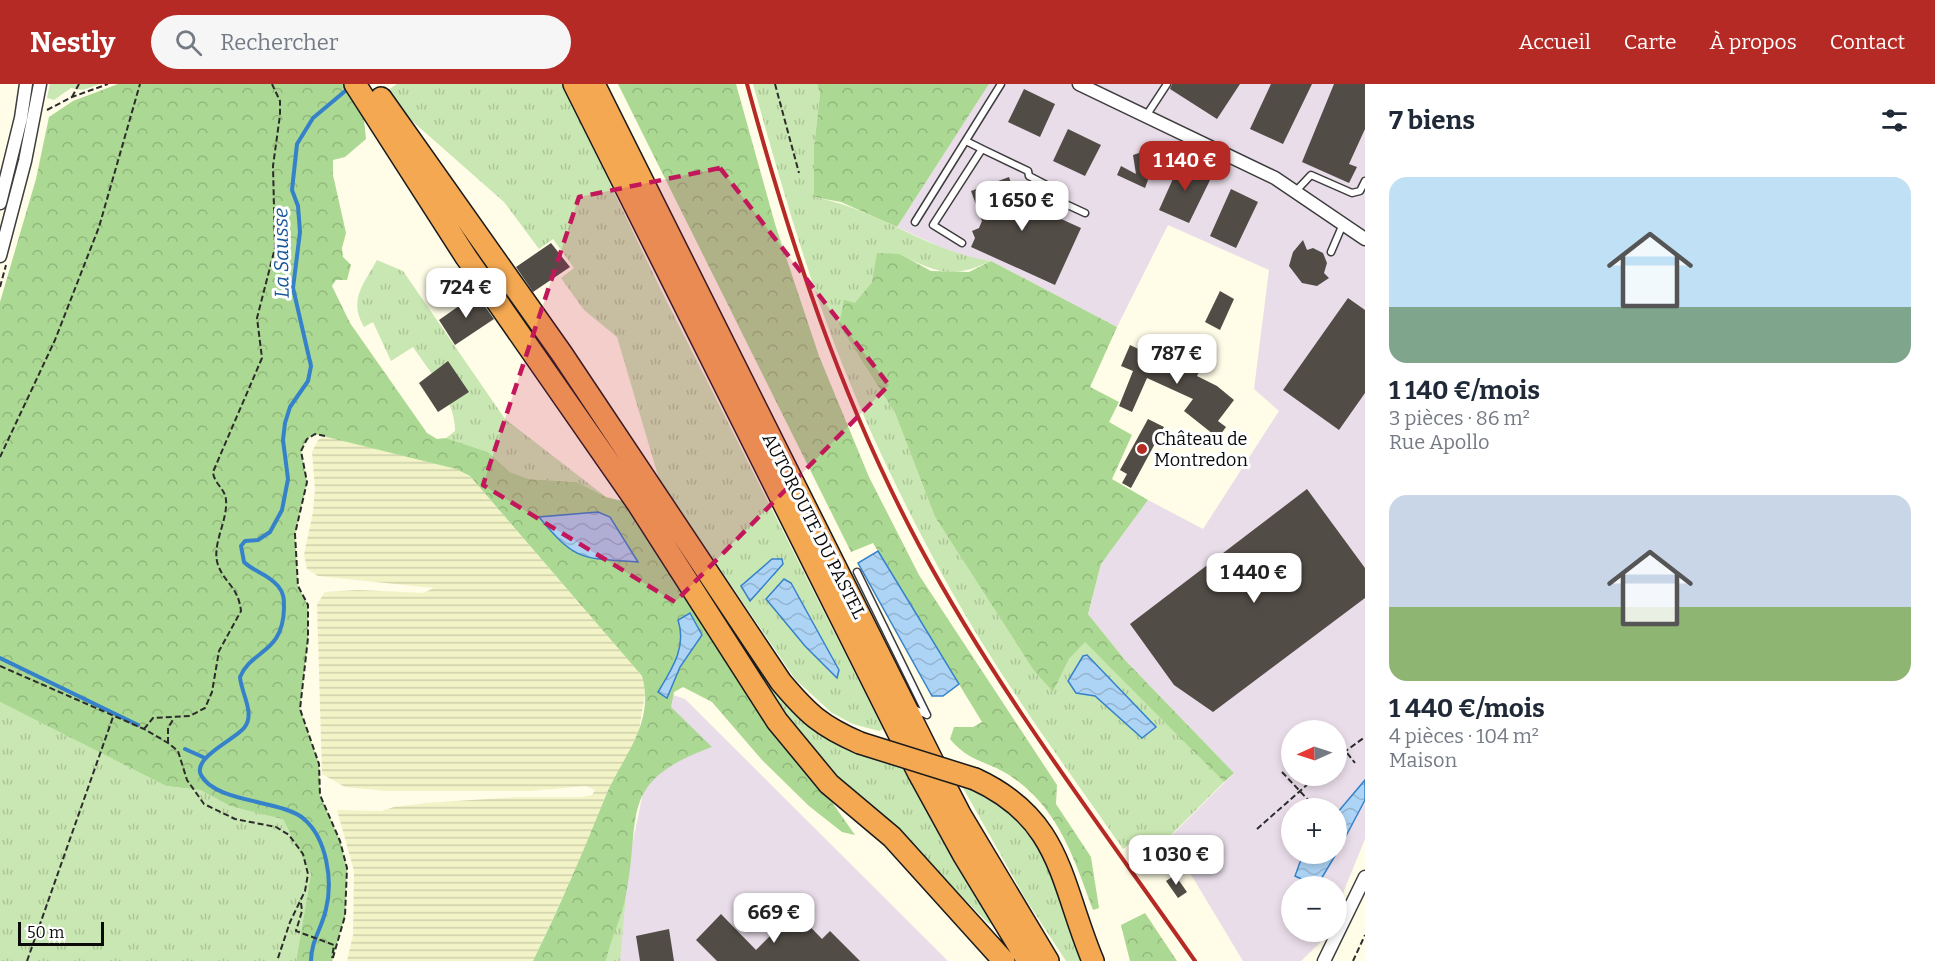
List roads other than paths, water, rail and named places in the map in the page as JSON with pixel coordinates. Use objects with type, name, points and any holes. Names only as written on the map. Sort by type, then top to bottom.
[{"type":"highway","points":[[355,84],[379,107],[487,244],[781,682],[809,715],[834,731],[860,742],[975,779],[1017,802],[1041,830],[1060,869],[1094,961]]},
{"type":"highway","points":[[371,84],[379,107],[466,257],[638,504],[777,722],[829,784],[892,837],[1004,961]]},
{"type":"highway","name":"AUTOROUTE DU PASTEL","points":[[574,84],[918,772],[963,854],[1028,961]]},
{"type":"highway","name":"AUTOROUTE DU PASTEL","points":[[594,84],[961,816],[1048,961]]},
{"type":"street","points":[[0,203],[21,118],[26,84]]},
{"type":"street","points":[[0,256],[25,162],[40,84]]},
{"type":"street","points":[[1079,84],[1275,178],[1364,236]]},
{"type":"street","points":[[1324,961],[1365,877]]},
{"type":"lane","points":[[915,222],[1001,84]]},
{"type":"lane","points":[[1146,116],[1167,84]]},
{"type":"lane","points":[[966,141],[1028,171],[1029,176],[1056,190],[1059,201],[1085,213]]},
{"type":"lane","points":[[962,243],[933,225],[982,149]]},
{"type":"lane","points":[[1296,191],[1311,175],[1352,193],[1360,191],[1365,181]]},
{"type":"lane","points":[[1331,252],[1343,224]]},
{"type":"lane","points":[[857,572],[927,715],[904,704]]},
{"type":"water","points":[[598,512],[610,517],[638,562],[604,560],[581,555],[562,542],[539,517]]},
{"type":"water","points":[[878,551],[959,684],[943,696],[932,696],[858,563]]},
{"type":"water","points":[[772,559],[782,559],[783,564],[750,601],[741,586]]},
{"type":"water","points":[[784,579],[791,583],[839,670],[837,678],[805,646],[766,599]]},
{"type":"water","points":[[690,613],[702,635],[680,667],[667,698],[658,692],[677,658],[681,639],[678,620]]},
{"type":"water","points":[[1087,655],[1156,727],[1142,738],[1095,696],[1076,693],[1068,681],[1083,656]]},
{"type":"water","points":[[1365,780],[1365,800],[1347,834],[1347,801]]},
{"type":"water","points":[[1299,864],[1330,864],[1323,876],[1295,876]]},
{"type":"waterway","name":"La Sausse","points":[[311,961],[313,947],[326,909],[329,886],[323,849],[312,827],[294,813],[220,791],[209,784],[201,775],[200,769],[208,756],[244,728],[249,716],[240,677],[245,668],[273,643],[282,623],[284,605],[281,591],[269,578],[244,562],[241,546],[245,541],[258,540],[270,532],[282,510],[288,479],[283,440],[285,423],[290,407],[308,381],[311,366],[293,288],[300,232],[298,206],[292,190],[297,144],[313,118],[350,87]]},
{"type":"waterway","points":[[0,658],[138,725]]},
{"type":"waterway","points":[[185,749],[205,758]]},
{"type":"railway","points":[[747,84],[781,203],[820,319],[865,434],[919,545],[982,653],[1016,705],[1195,961]]},
{"type":"place","name":"Château de Montredon","points":[[1142,449]]}]
